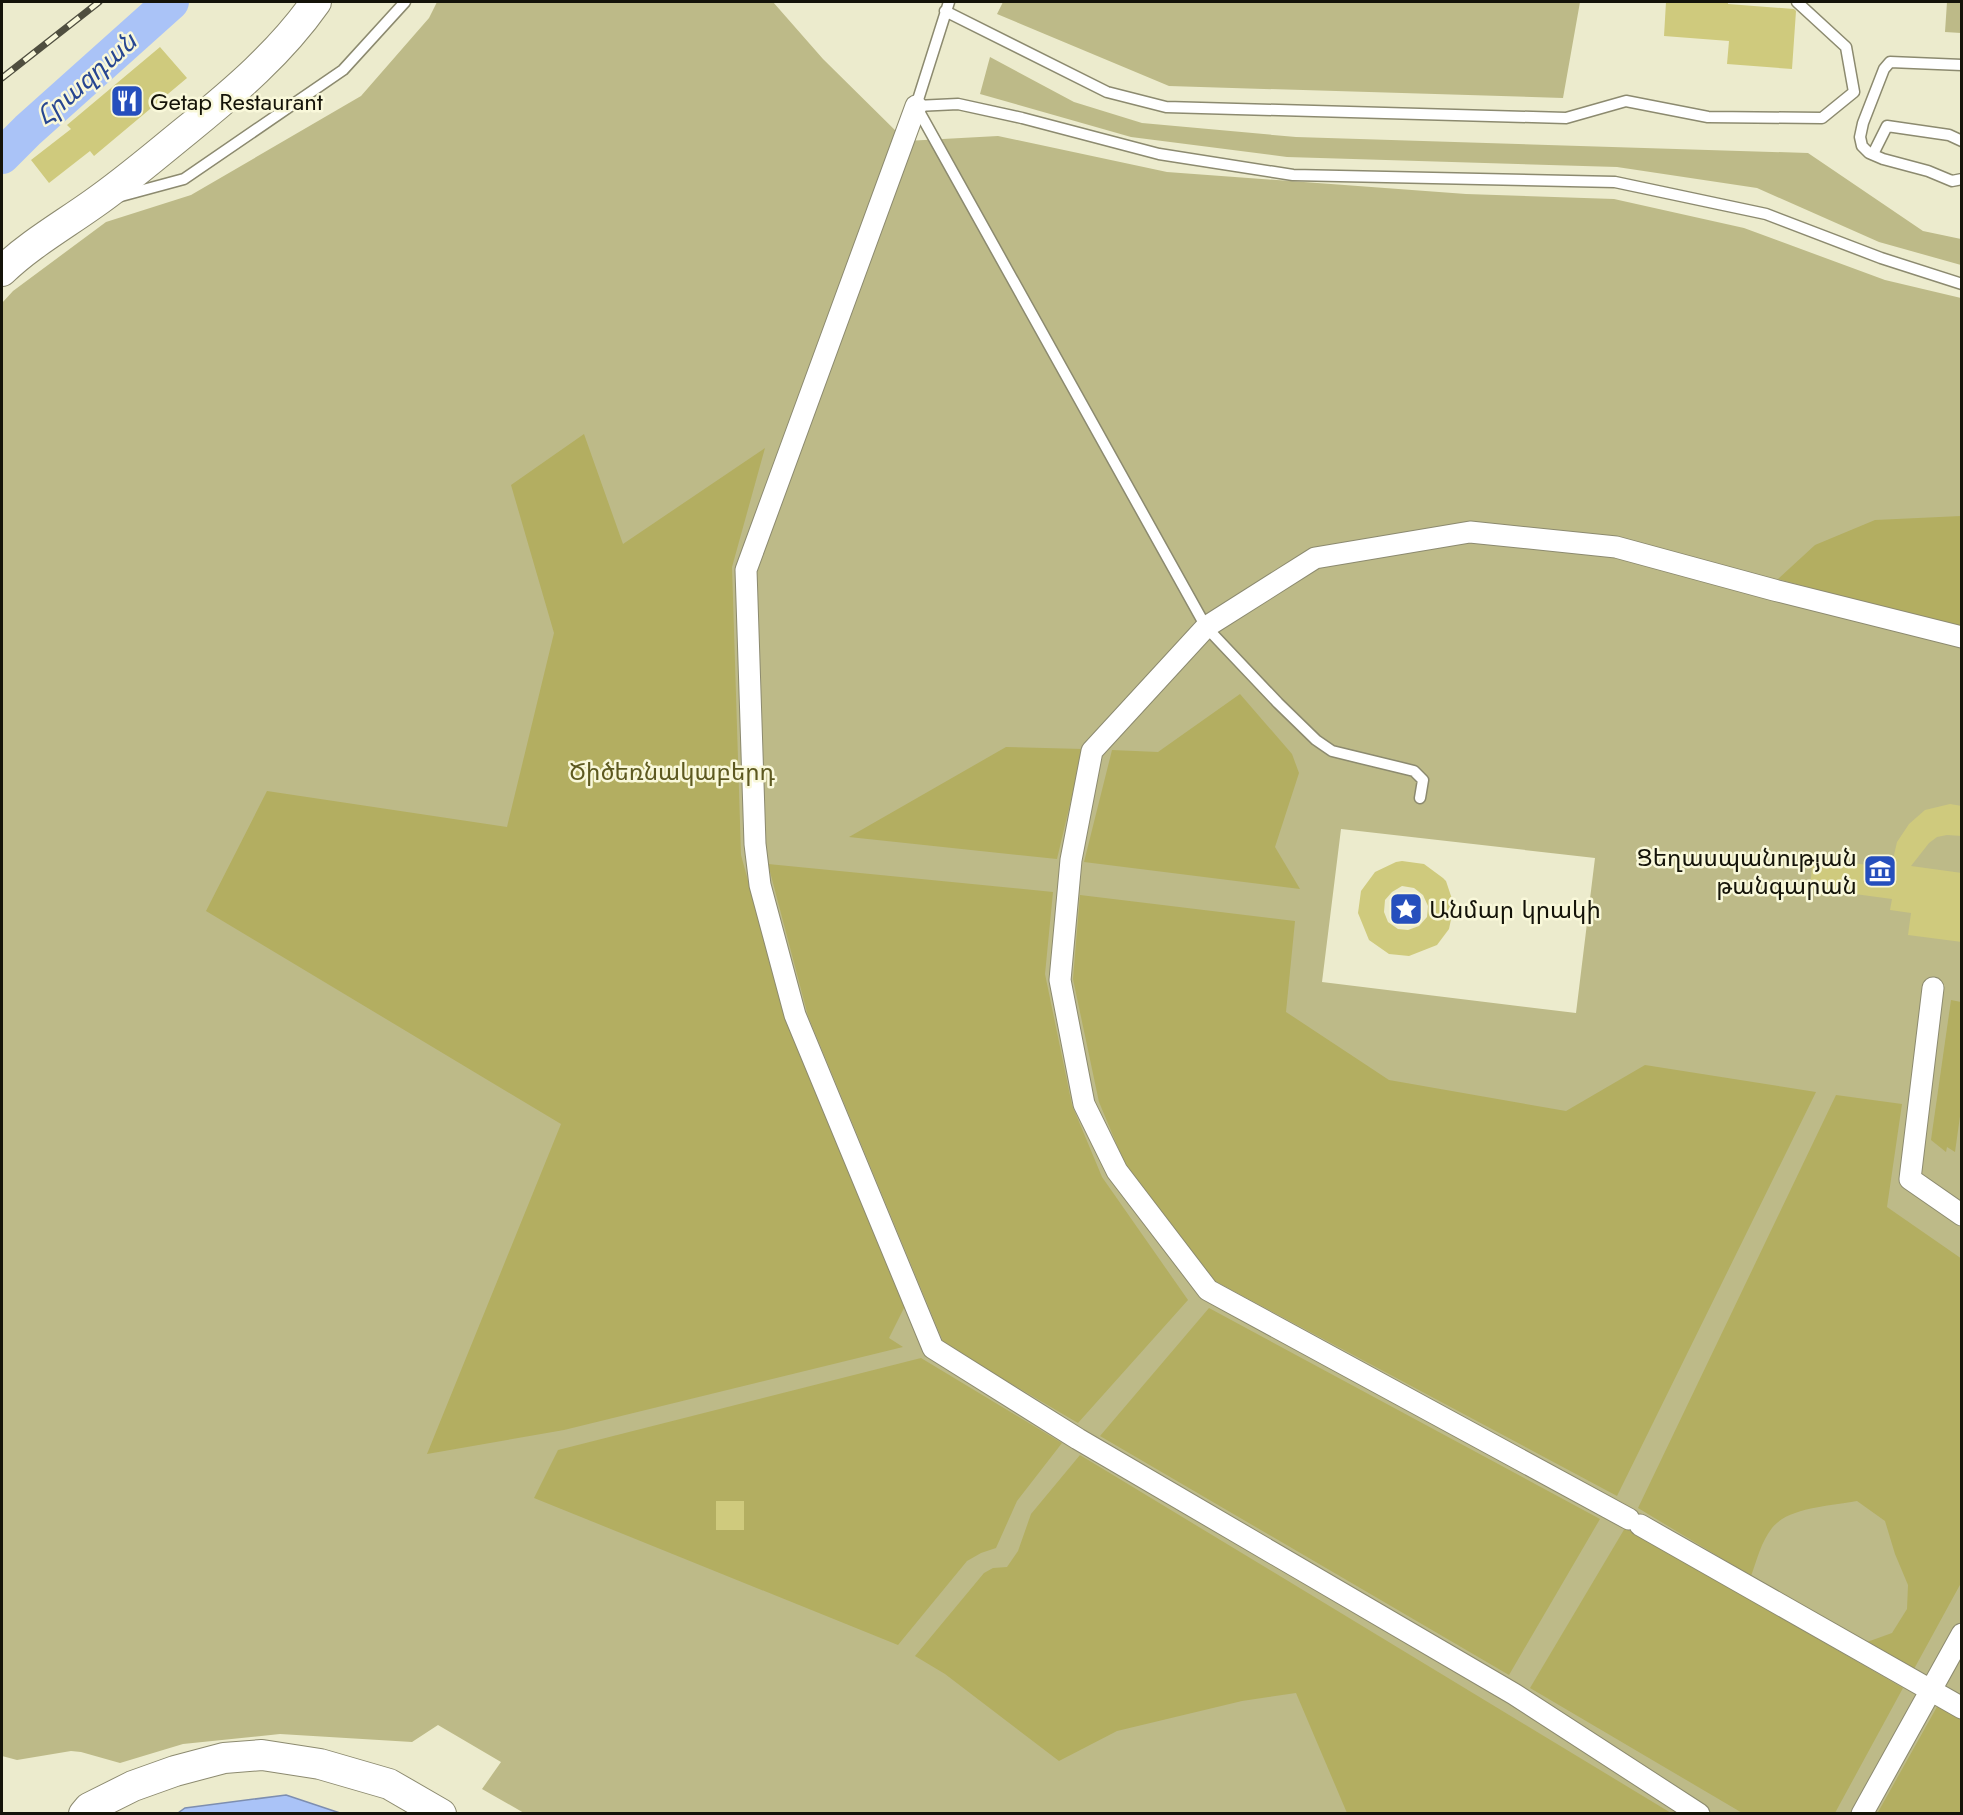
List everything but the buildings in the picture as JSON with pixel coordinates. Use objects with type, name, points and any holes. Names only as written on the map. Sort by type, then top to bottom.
[{"type":"street","points":[[2,271],[22,252],[141,168],[239,88],[302,21],[316,2]]},
{"type":"street","points":[[916,106],[746,570],[761,844],[760,885],[795,1016],[933,1348],[1078,1439],[1514,1694],[1699,1814]]},
{"type":"street","points":[[1962,637],[1774,590],[1616,547],[1470,532],[1315,558],[1206,627],[1092,751],[1069,876],[1060,980],[1084,1104],[1117,1171],[1208,1290],[1634,1522],[1962,1708]]},
{"type":"street","points":[[1933,988],[1910,1179],[1962,1215]]},
{"type":"street","points":[[1862,1814],[1962,1634]]},
{"type":"street","points":[[84,1814],[89,1808],[133,1786],[176,1771],[224,1758],[262,1755],[320,1764],[389,1784],[441,1814]]},
{"type":"lane","points":[[94,203],[184,179],[343,70],[405,2]]},
{"type":"lane","points":[[1420,798],[1423,780],[1414,771],[1332,751],[1316,740],[1206,627],[916,106],[947,6],[1107,92],[1166,107],[1566,118],[1626,101],[1708,117],[1822,118],[1854,92],[1846,47],[1797,2]]},
{"type":"lane","points":[[1962,64],[1890,62],[1884,69],[1863,123],[1860,137],[1863,146],[1883,159],[1928,171],[1952,181],[1962,179]]},
{"type":"lane","points":[[916,106],[958,104],[1022,118],[1158,154],[1293,175],[1615,182],[1766,214],[1881,258],[1962,284]]},
{"type":"lane","points":[[1873,154],[1887,126],[1949,135],[1962,141]]},
{"type":"green space","name":"Ծիծեռնակաբերդ","points":[[437,2],[773,2],[823,59],[906,141],[998,136],[1167,172],[1466,194],[1614,199],[1744,228],[1885,280],[1961,298],[1961,1813],[524,1813],[482,1789],[501,1762],[438,1725],[412,1742],[280,1734],[183,1744],[120,1763],[71,1751],[17,1760],[2,1756],[2,303],[13,291],[106,222],[191,195],[361,96],[429,18]],"holes":[[[1341,829],[1595,858],[1576,1013],[1322,982]]]},
{"type":"green space","points":[[1003,2],[1580,2],[1563,98],[1169,86],[997,14]]},
{"type":"green space","points":[[1947,2],[1961,2],[1961,33],[1945,32]]},
{"type":"green space","points":[[990,57],[1074,102],[1142,123],[1296,137],[1808,153],[1923,231],[1961,239],[1961,265],[1879,242],[1757,188],[1617,167],[1287,157],[1131,137],[980,94]]},
{"type":"green space","points":[[584,434],[623,544],[765,448],[732,567],[741,855],[786,1020],[906,1304],[889,1338],[903,1347],[564,1430],[427,1454],[561,1124],[206,911],[267,791],[507,827],[554,633],[511,485]]},
{"type":"green space","points":[[1961,516],[1961,629],[1778,579],[1815,545],[1875,520]]},
{"type":"green space","points":[[1240,694],[1292,754],[1299,773],[1275,847],[1300,889],[1084,862],[1112,750],[1158,752]]},
{"type":"green space","points":[[1006,747],[1083,749],[1057,859],[849,837]]},
{"type":"green space","points":[[768,864],[1053,892],[1045,974],[1072,1105],[1102,1177],[1188,1300],[1078,1423],[944,1344],[808,1016]]},
{"type":"green space","points":[[1080,895],[1295,921],[1286,1012],[1389,1080],[1566,1111],[1645,1065],[1816,1092],[1617,1496],[1215,1281],[1127,1169],[1099,1102],[1073,979]]},
{"type":"green space","points":[[1951,1000],[1961,1002],[1962,1102],[1955,1152],[1947,1147],[1946,1152],[1931,1140]]},
{"type":"green space","points":[[1836,1095],[1902,1104],[1887,1207],[1962,1259],[1961,1583],[1914,1669],[1867,1642],[1892,1633],[1907,1609],[1908,1585],[1885,1521],[1857,1501],[1811,1508],[1779,1521],[1765,1539],[1751,1576],[1638,1508]]},
{"type":"green space","points":[[1209,1308],[1600,1519],[1509,1675],[1100,1436]]},
{"type":"green space","points":[[921,1358],[1062,1443],[1017,1501],[996,1548],[967,1561],[898,1645],[534,1498],[558,1450]]},
{"type":"green space","points":[[1080,1455],[1671,1813],[1347,1813],[1296,1693],[1242,1701],[1117,1731],[1059,1761],[945,1674],[915,1656],[984,1573],[993,1568],[1007,1567],[1018,1551],[1031,1514]]},
{"type":"green space","points":[[1625,1528],[1903,1688],[1835,1813],[1744,1814],[1530,1688]]},
{"type":"green space","points":[[1938,1705],[1961,1718],[1961,1813],[1877,1814]]},
{"type":"water","points":[[286,1795],[340,1813],[178,1813],[185,1808]]},
{"type":"waterway","name":"Հրազդան","points":[[2,156],[171,2]]},
{"type":"railway","points":[[2,78],[99,2]]},
{"type":"place","name":"Getap Restaurant","points":[[127,101]]},
{"type":"place","name":"Ցեղասպանության թանգարան","points":[[1880,871]]},
{"type":"place","name":"Անմար կրակի","points":[[1406,909]]}]
